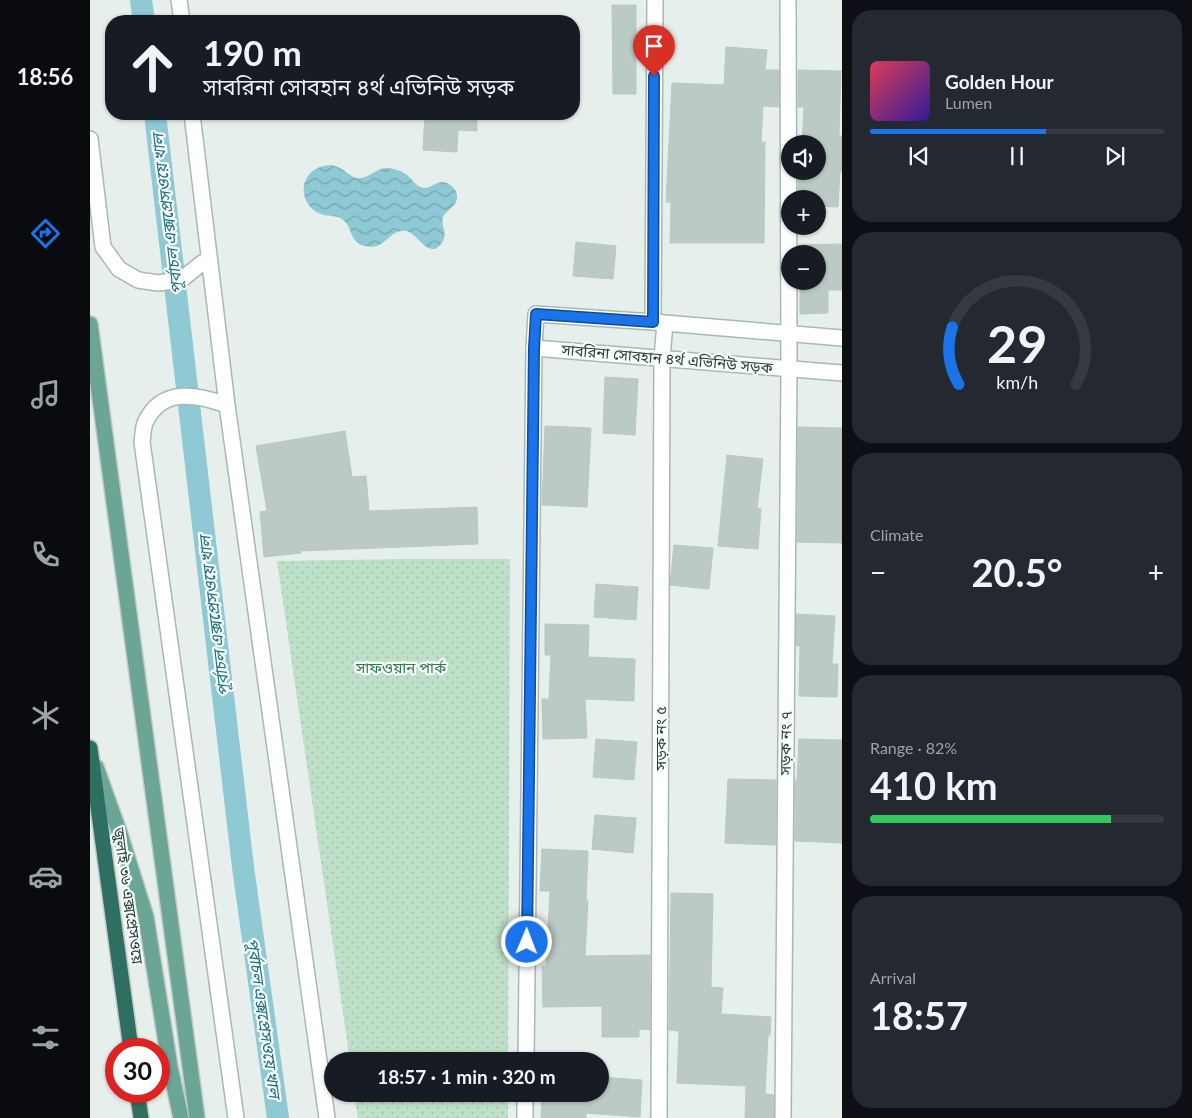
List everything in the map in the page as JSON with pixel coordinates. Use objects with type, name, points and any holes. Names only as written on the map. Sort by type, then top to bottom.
[{"type":"highway","name":"জুলাই ৩৬ এক্সপ্রেসওয়ে","points":[[90,750],[129,1038]]},
{"type":"highway","points":[[139,1103],[141,1118]]},
{"type":"main road","points":[[90,324],[197,1118]]},
{"type":"main road","points":[[90,750],[120,834],[146,917],[170,1067],[181,1118]]},
{"type":"street","points":[[179,0],[181,15]]},
{"type":"street","name":"সড়ক নং ৫","points":[[654,0],[659,322],[662,358],[659,1118]]},
{"type":"street","name":"সড়ক নং ৭","points":[[783,1118],[789,368],[788,0]]},
{"type":"street","points":[[193,120],[227,405],[327,1118]]},
{"type":"street","points":[[90,139],[103,247],[119,269],[138,280],[158,283],[181,280],[202,263],[209,260]]},
{"type":"street","points":[[526,1052],[534,348],[536,314],[659,322],[842,338]]},
{"type":"street","name":"সাবরিনা সোবহান ৪র্থ এভিনিউ সড়ক","points":[[534,348],[842,373]]},
{"type":"street","points":[[227,405],[205,397],[176,396],[157,405],[144,424],[142,442],[236,1118]]},
{"type":"street","points":[[525,1102],[525,1118]]},
{"type":"green space","name":"সাফওয়ান পার্ক","points":[[510,559],[508,1052],[349,1052],[277,561]]},
{"type":"green space","points":[[355,1102],[508,1102],[508,1118],[358,1118]]},
{"type":"water","points":[[331,165],[357,178],[389,168],[410,177],[417,185],[424,188],[439,182],[450,184],[455,190],[457,200],[443,218],[445,234],[443,241],[438,247],[433,249],[424,245],[411,233],[400,231],[383,243],[373,247],[360,244],[342,219],[327,216],[313,210],[304,196],[304,185],[308,176],[316,169]]},
{"type":"building","points":[[612,5],[636,5],[636,94],[613,94]]},
{"type":"building","points":[[726,47],[767,50],[765,70],[779,70],[779,107],[763,106],[761,142],[765,142],[764,243],[670,243],[671,202],[666,202],[672,83],[724,85]]},
{"type":"building","points":[[798,70],[841,71],[839,136],[842,136],[842,171],[840,171],[838,207],[826,206],[826,190],[798,190],[799,180],[826,180],[826,135],[802,135],[804,107],[798,107]]},
{"type":"building","points":[[425,120],[477,120],[477,131],[458,130],[457,152],[423,150]]},
{"type":"building","points":[[576,242],[616,246],[613,279],[573,276]]},
{"type":"building","points":[[842,244],[842,290],[828,290],[828,313],[800,314],[800,290],[826,290],[826,245],[799,245]]},
{"type":"building","points":[[605,377],[638,379],[635,435],[603,433]]},
{"type":"building","points":[[545,426],[591,428],[587,507],[542,505]]},
{"type":"building","points":[[798,427],[842,428],[842,543],[797,542]]},
{"type":"building","points":[[345,431],[352,477],[366,476],[369,511],[477,507],[478,544],[300,551],[301,553],[264,557],[260,512],[267,511],[256,446]]},
{"type":"building","points":[[727,455],[763,459],[757,508],[761,508],[758,549],[718,546]]},
{"type":"building","points":[[674,545],[713,548],[709,589],[670,585]]},
{"type":"building","points":[[596,584],[638,587],[636,620],[594,617]]},
{"type":"building","points":[[796,614],[835,616],[832,664],[838,664],[837,697],[799,696],[800,646],[796,646]]},
{"type":"building","points":[[545,624],[589,625],[588,657],[635,659],[634,701],[585,699],[587,738],[543,739],[542,699],[549,699],[551,655],[545,655]]},
{"type":"building","points":[[596,739],[637,742],[634,780],[593,777]]},
{"type":"building","points":[[799,739],[842,740],[842,843],[795,841],[795,781],[797,781]]},
{"type":"building","points":[[728,779],[776,780],[776,845],[725,843]]},
{"type":"building","points":[[595,815],[636,818],[633,853],[592,849]]},
{"type":"building","points":[[542,849],[588,851],[585,956],[650,955],[650,1030],[639,1029],[639,1037],[602,1037],[602,1006],[543,1007],[542,966],[546,966],[550,891],[540,891]]},
{"type":"building","points":[[671,893],[713,894],[711,987],[723,988],[721,1014],[771,1017],[770,1035],[768,1035],[765,1094],[774,1095],[774,1118],[745,1118],[746,1086],[677,1083],[679,1031],[669,1030]]},
{"type":"building","points":[[609,1078],[642,1080],[640,1117],[586,1113],[586,1118],[541,1118],[542,1102],[609,1102]]},
{"type":"waterway","name":"পূর্বাচল এক্সপ্রেসওয়ে খাল","points":[[141,0],[143,15]]},
{"type":"waterway","name":"পূর্বাচল এক্সপ্রেসওয়ে খাল","points":[[156,120],[243,867],[278,1118]]},
{"type":"route","points":[[527,942],[534,348],[536,314],[653,322],[654,76]]}]
